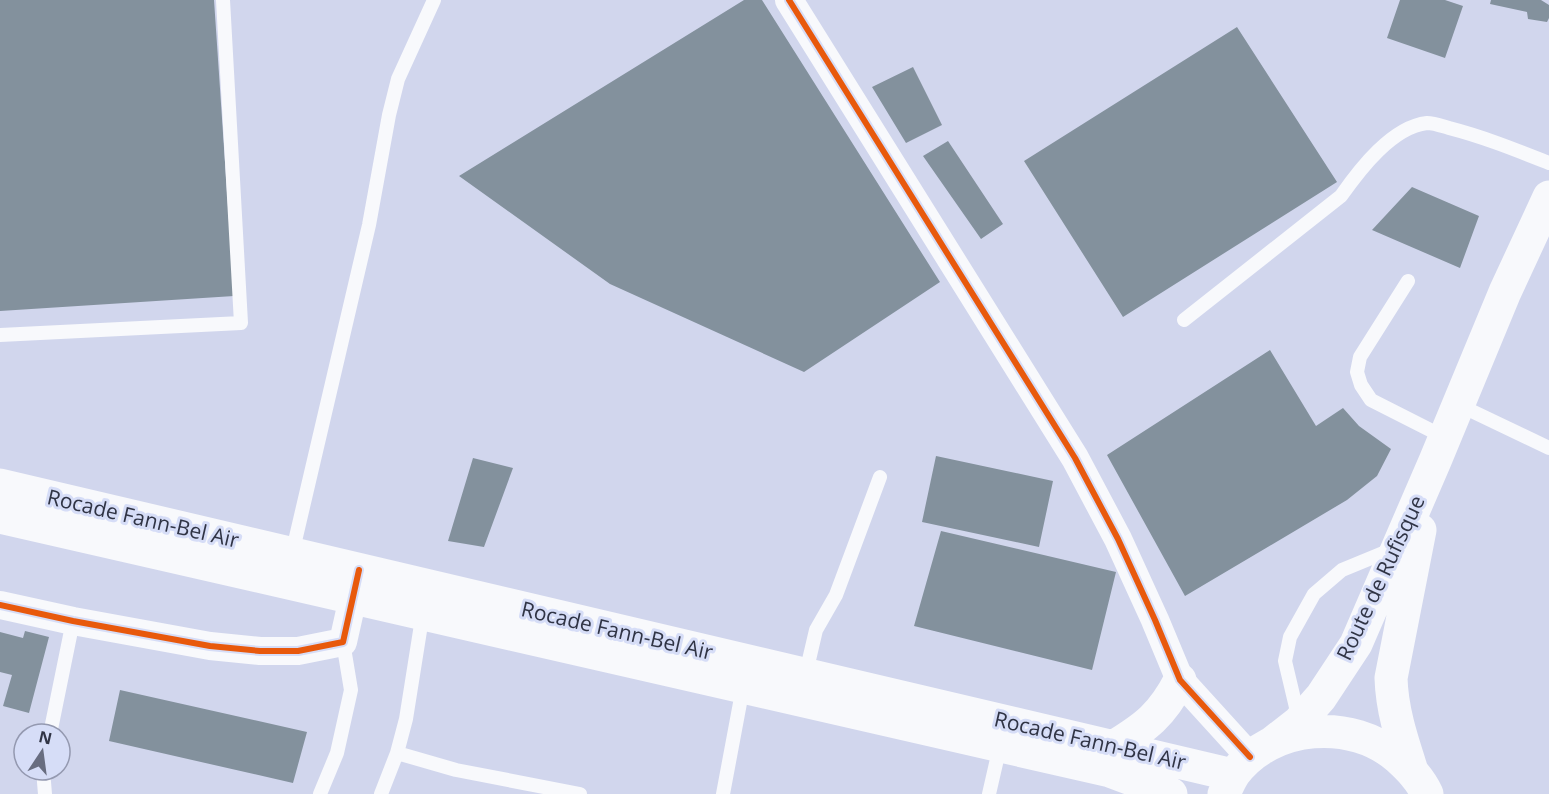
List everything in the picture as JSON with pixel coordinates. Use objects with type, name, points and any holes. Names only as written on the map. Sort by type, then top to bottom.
[{"type":"main road","name":"Route de Rufisque","points":[[1245,767],[1299,722],[1321,697],[1356,644],[1505,292],[1549,196]]},
{"type":"main road","name":"Route de Rufisque","points":[[1426,786],[1397,724],[1391,699],[1391,678],[1439,449]]},
{"type":"main road","name":"Rocade Fann-Bel Air","points":[[0,485],[288,568]]},
{"type":"main road","name":"Rocade Fann-Bel Air","points":[[0,517],[288,568],[803,687],[1113,747],[1245,767]]},
{"type":"main road","points":[[1113,747],[1152,721],[1169,701],[1180,680]]},
{"type":"main road","name":"Rocade Fann-Bel Air","points":[[803,687],[1000,746],[1110,771],[1171,794]]},
{"type":"main road","points":[[1245,767],[1301,733],[1332,731],[1362,737],[1390,751],[1426,786]]},
{"type":"street","points":[[789,0],[1075,458],[1118,539],[1180,680],[1245,767]]},
{"type":"street","points":[[0,605],[210,646],[260,651],[298,651],[343,642],[357,584]]},
{"type":"lane","points":[[0,335],[241,323],[223,0]]},
{"type":"lane","points":[[288,568],[369,225],[388,115],[398,79],[434,0]]},
{"type":"lane","points":[[1184,320],[1341,196],[1359,171],[1391,140],[1411,127],[1429,123],[1466,132],[1549,163]]},
{"type":"lane","points":[[1408,281],[1360,357],[1357,372],[1361,385],[1371,400],[1439,449]]},
{"type":"lane","points":[[1457,404],[1549,448]]},
{"type":"lane","points":[[803,687],[816,630],[836,594],[880,477]]},
{"type":"lane","points":[[1299,722],[1285,661],[1290,637],[1314,594],[1342,570],[1396,548]]},
{"type":"lane","points":[[381,794],[397,753],[406,719],[424,600]]},
{"type":"lane","points":[[52,722],[73,621]]},
{"type":"lane","points":[[320,794],[337,753],[351,690],[343,642]]},
{"type":"lane","points":[[723,794],[747,674]]},
{"type":"lane","points":[[989,794],[1000,746]]},
{"type":"lane","points":[[397,753],[456,770],[580,794]]},
{"type":"building","points":[[0,0],[214,0],[234,296],[0,311]]},
{"type":"building","points":[[744,0],[762,0],[940,282],[804,372],[610,284],[459,176]]},
{"type":"building","points":[[1400,0],[1445,0],[1463,6],[1445,58],[1387,38]]},
{"type":"building","points":[[1491,0],[1541,0],[1549,5],[1549,18],[1547,22],[1528,19],[1527,12],[1490,4]]},
{"type":"building","points":[[1237,27],[1337,182],[1123,317],[1024,161]]},
{"type":"building","points":[[913,67],[942,125],[906,143],[872,87]]},
{"type":"building","points":[[948,141],[1003,224],[981,239],[923,156]]},
{"type":"building","points":[[1412,187],[1479,216],[1460,268],[1372,230]]},
{"type":"building","points":[[1270,350],[1316,426],[1343,408],[1359,426],[1391,449],[1377,476],[1347,500],[1185,596],[1107,455]]},
{"type":"building","points":[[936,456],[1053,481],[1039,547],[922,522]]},
{"type":"building","points":[[473,458],[513,468],[484,547],[448,541]]},
{"type":"building","points":[[941,531],[1116,572],[1092,670],[914,626]]},
{"type":"building","points":[[25,631],[49,637],[29,713],[3,706],[12,675],[0,672],[0,632],[23,638]]},
{"type":"building","points":[[120,690],[307,732],[293,783],[109,741]]},
{"type":"cycle path","points":[[789,0],[1075,458],[1118,539],[1180,680],[1250,757]]},
{"type":"cycle path","points":[[0,605],[210,646],[260,651],[298,651],[343,642],[359,570]]}]
